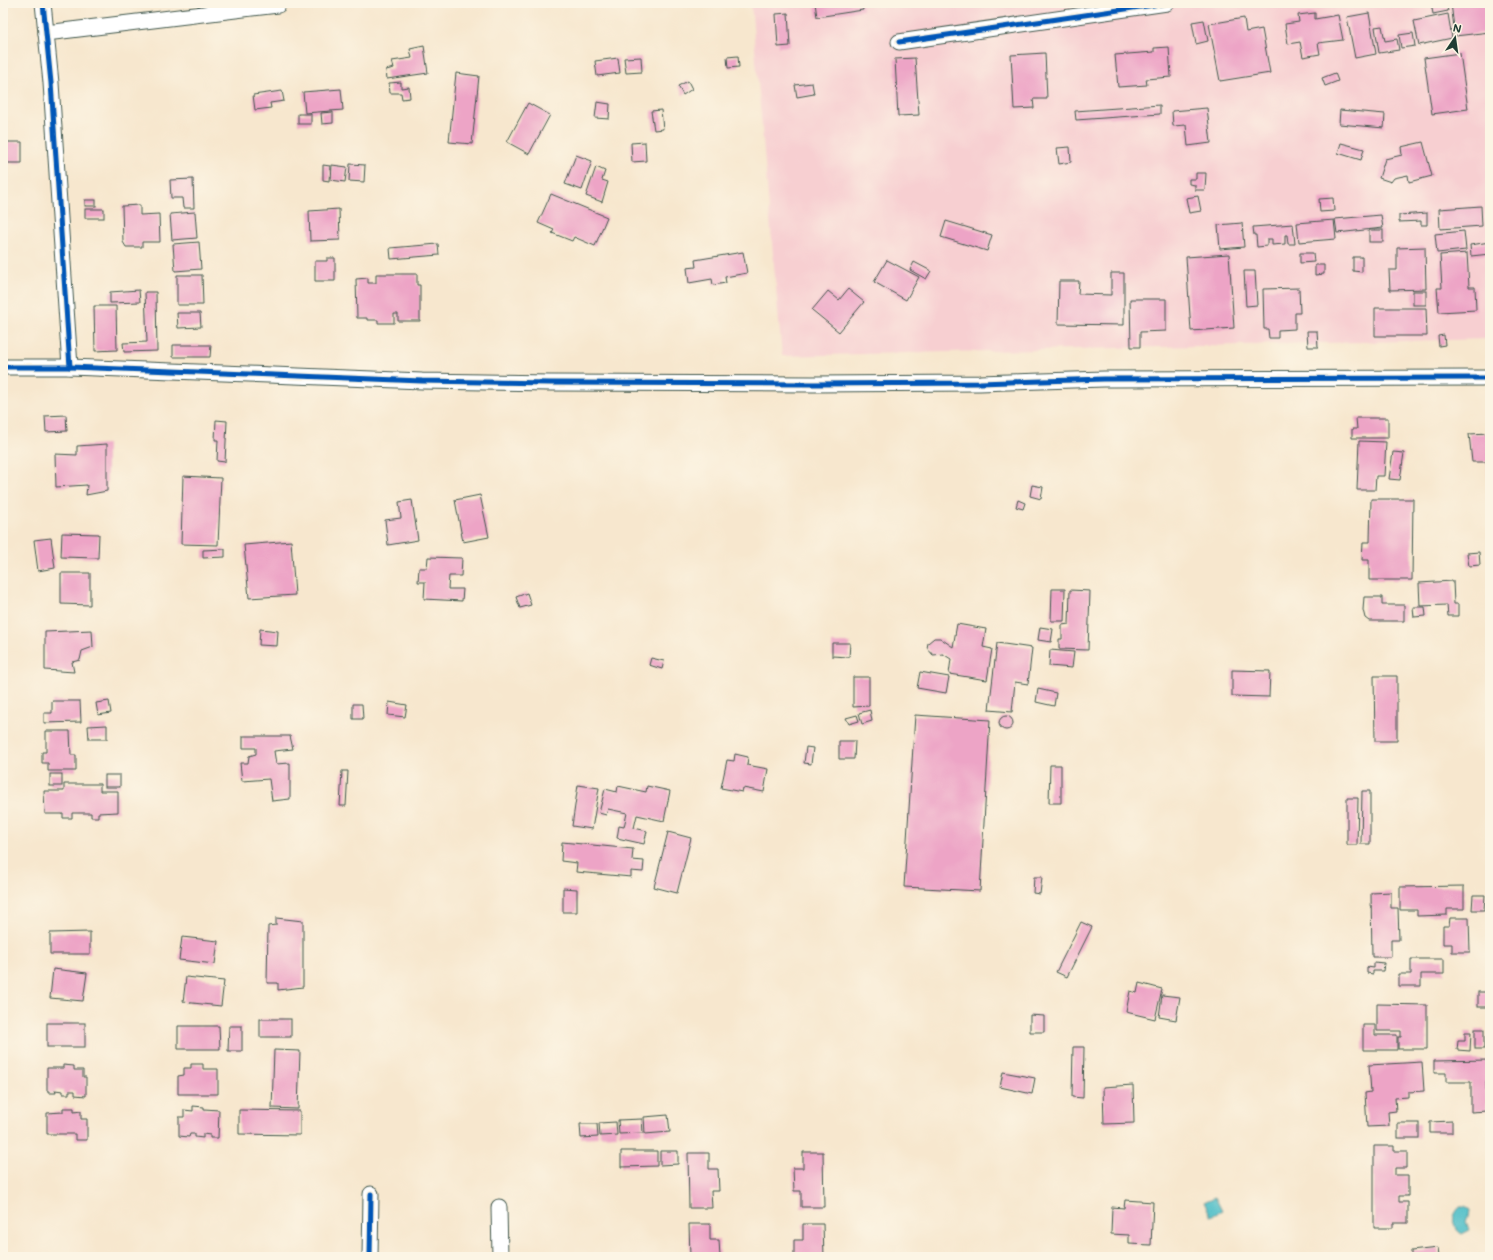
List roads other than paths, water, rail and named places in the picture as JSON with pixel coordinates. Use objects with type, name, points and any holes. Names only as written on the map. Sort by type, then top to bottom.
[{"type":"street","points":[[43,3],[51,83],[70,367]]},
{"type":"street","points":[[899,42],[1167,3]]},
{"type":"street","points":[[46,33],[278,4]]},
{"type":"street","points":[[3,367],[70,367],[422,381],[550,383],[820,384],[980,383],[1104,379],[1490,378]]},
{"type":"street","points":[[370,1257],[371,1194]]},
{"type":"street","points":[[499,1206],[500,1257]]},
{"type":"water","points":[[1215,1197],[1222,1211],[1211,1216],[1204,1202]]},
{"type":"water","points":[[1460,1207],[1465,1207],[1470,1210],[1467,1221],[1470,1230],[1462,1234],[1454,1225],[1455,1214]]}]
